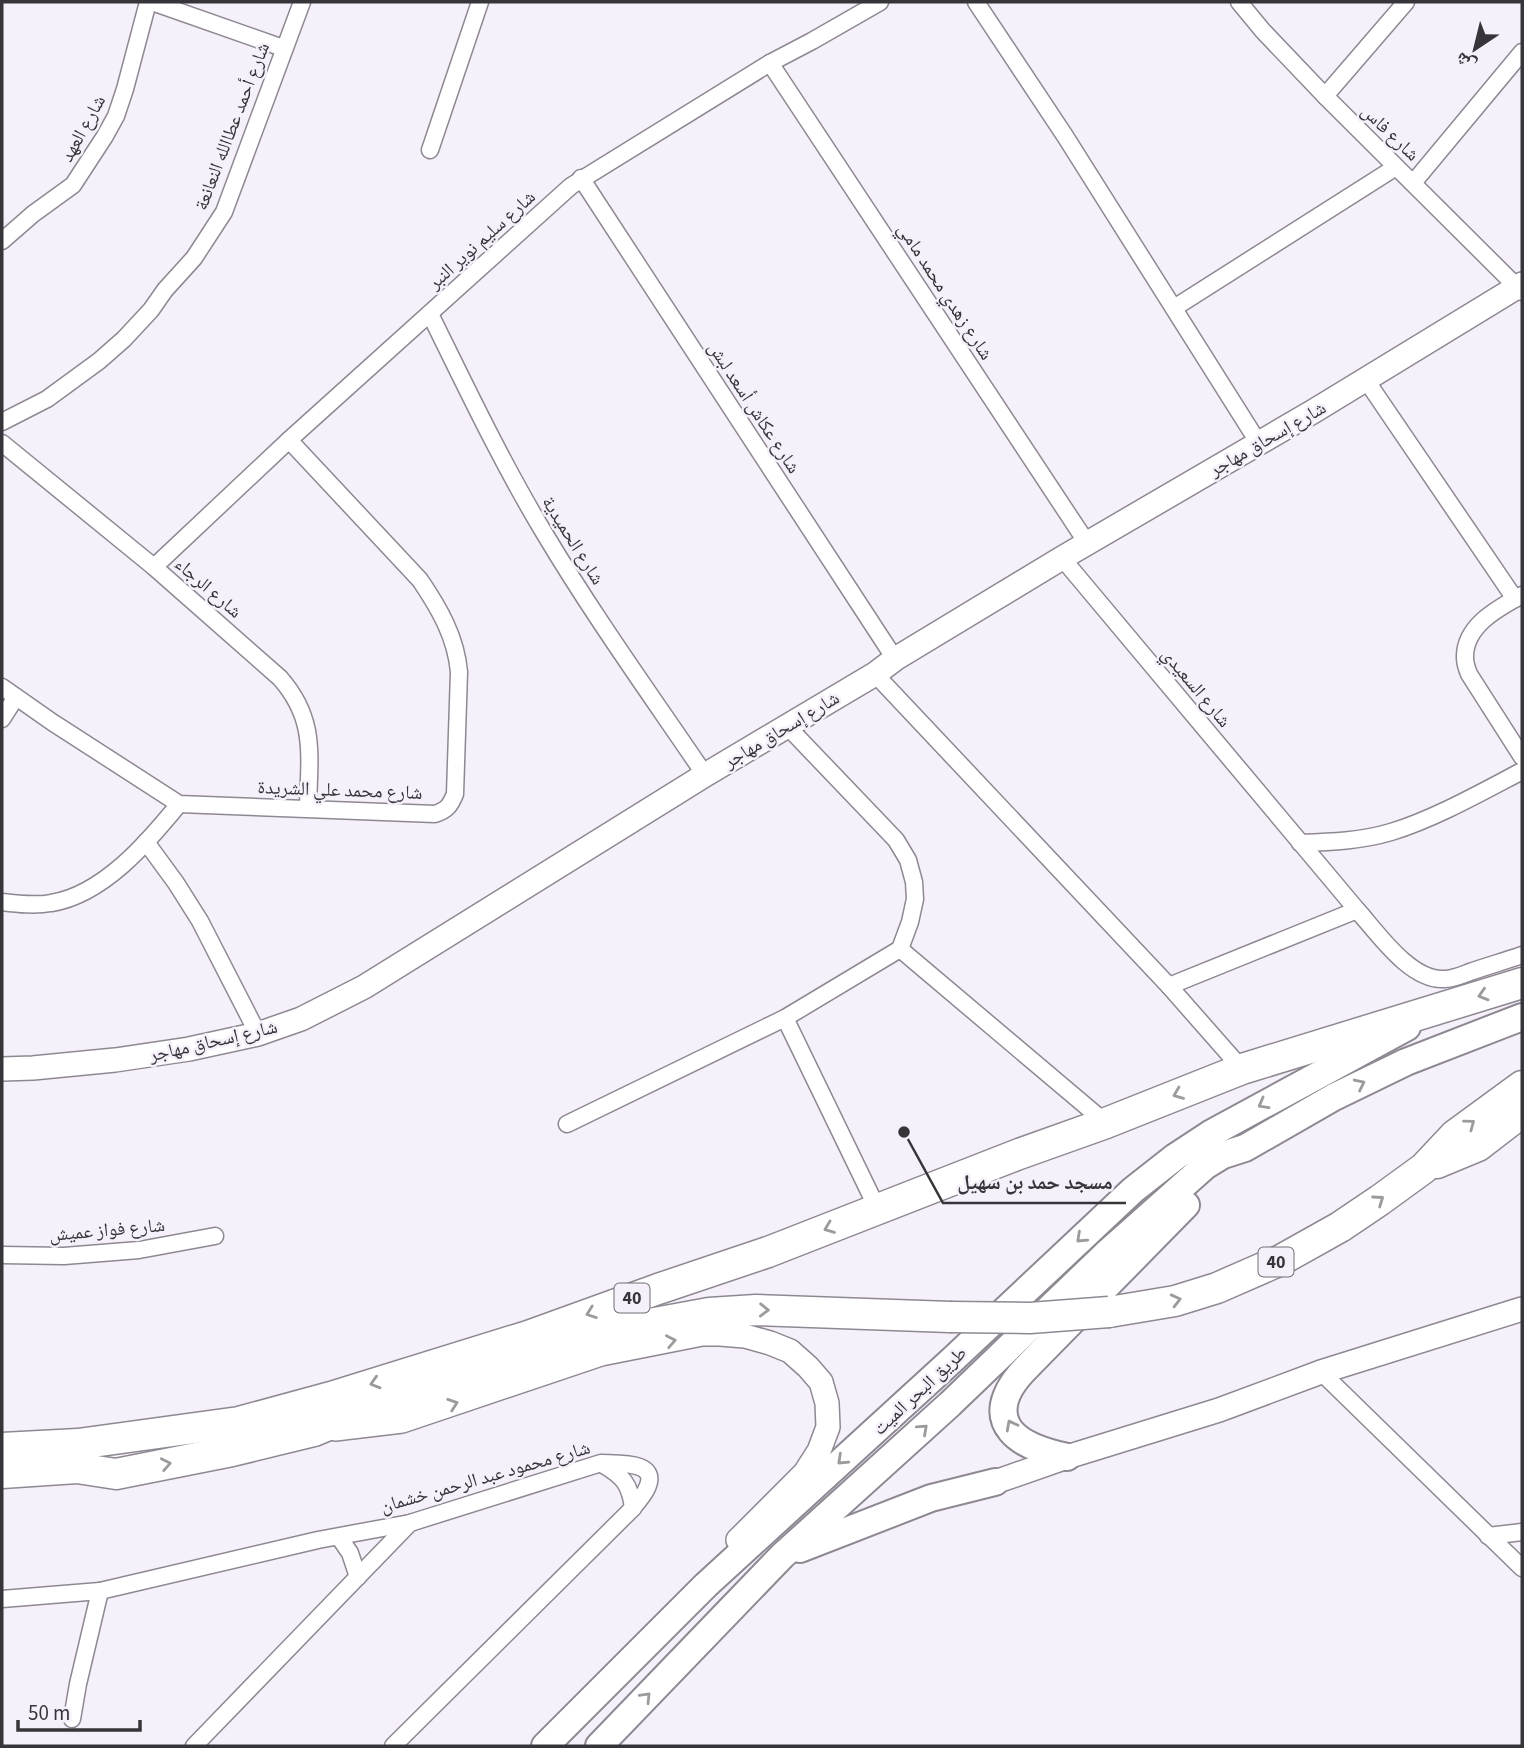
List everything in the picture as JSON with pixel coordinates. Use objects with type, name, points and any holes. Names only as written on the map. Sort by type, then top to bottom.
[{"type":"highway","name":"40","points":[[2,1448],[78,1444],[239,1422],[331,1397],[528,1336],[768,1252],[1019,1154],[1107,1124],[1242,1069],[1522,983]]},
{"type":"highway","name":"40","points":[[2,1472],[77,1468],[116,1474],[232,1451],[314,1431],[374,1406],[408,1398],[542,1352],[656,1322],[709,1313],[756,1310],[1030,1318],[1109,1312],[1175,1301],[1217,1288],[1281,1260],[1340,1227],[1424,1168],[1455,1135],[1522,1086]]},
{"type":"highway","points":[[1424,1168],[1478,1146],[1522,1112]]},
{"type":"highway","points":[[2,1489],[95,1486],[116,1474]]},
{"type":"main road","name":"طريق البحر الميت","points":[[545,1746],[706,1585],[1133,1190],[1175,1157],[1210,1135],[1444,1007]]},
{"type":"main road","points":[[599,1746],[782,1556],[950,1404],[1106,1254],[1205,1166],[1245,1148],[1334,1097],[1406,1062],[1522,1017]]},
{"type":"main road","points":[[1067,1457],[1033,1446],[1011,1431],[1004,1404],[1015,1379],[1245,1148]]},
{"type":"main road","points":[[950,1404],[951,1361]]},
{"type":"main road","points":[[782,1556],[931,1498],[995,1482]]},
{"type":"street","points":[[150,2],[284,48]]},
{"type":"street","name":"شارع العهد","points":[[2,241],[73,185],[105,136],[116,116],[150,2]]},
{"type":"street","name":"شارع أحمد عطاالله النعانعة","points":[[2,422],[47,399],[99,361],[151,310],[194,258],[224,212],[302,2]]},
{"type":"street","points":[[430,150],[480,2]]},
{"type":"street","name":"شارع سليم نوير النبر","points":[[154,567],[289,440],[581,178],[770,63],[880,2]]},
{"type":"street","points":[[976,2],[1065,136],[1258,442]]},
{"type":"street","points":[[1325,96],[1406,2]]},
{"type":"street","name":"شارع فاس","points":[[1248,6],[1325,96],[1521,288]]},
{"type":"street","points":[[1413,183],[1522,52]]},
{"type":"street","name":"شارع زهدي محمد مامي","points":[[770,63],[1087,543]]},
{"type":"street","points":[[1174,308],[1396,167]]},
{"type":"street","name":"شارع عكاش أسعد لبش","points":[[581,178],[895,659]]},
{"type":"street","name":"شارع إسحاق مهاجر","points":[[2,1069],[115,1060],[189,1049],[258,1034],[301,1019],[364,987],[786,725],[875,674],[895,659],[1062,558],[1521,288]]},
{"type":"street","name":"شارع الحميدية","points":[[430,314],[507,468],[542,531],[705,775]]},
{"type":"street","points":[[1366,380],[1519,597],[1482,620],[1467,644],[1465,659],[1468,674],[1522,757]]},
{"type":"street","name":"شارع محمد علي الشريدة","points":[[179,804],[435,814],[448,808],[455,794],[459,671],[457,654],[448,628],[420,580],[289,440]]},
{"type":"street","name":"شارع الرجاء","points":[[2,443],[154,567],[280,678],[291,691],[308,731],[308,808]]},
{"type":"street","name":"شارع السعيدي","points":[[1062,558],[1300,843],[1410,967],[1434,979],[1449,979],[1522,955]]},
{"type":"street","points":[[875,674],[1169,986],[1242,1069]]},
{"type":"street","points":[[2,687],[179,804],[115,872],[81,894],[52,903],[22,905],[2,902]]},
{"type":"street","points":[[2,719],[16,697]]},
{"type":"street","points":[[567,1125],[785,1018],[900,949],[915,899],[908,860],[896,840],[786,725]]},
{"type":"street","points":[[1300,843],[1344,841],[1390,832],[1421,821],[1522,771]]},
{"type":"street","points":[[146,842],[200,921],[258,1034]]},
{"type":"street","points":[[1169,986],[1357,909]]},
{"type":"street","points":[[900,949],[1107,1124]]},
{"type":"street","points":[[785,1018],[878,1210]]},
{"type":"street","name":"شارع فواز عميش","points":[[2,1255],[64,1256],[139,1251],[215,1237]]},
{"type":"street","points":[[995,1482],[1522,1308]]},
{"type":"street","points":[[314,1431],[402,1421],[601,1354],[702,1335],[745,1336],[770,1343],[790,1352],[821,1382],[827,1403],[828,1427],[819,1451],[805,1473],[530,1746]]},
{"type":"street","points":[[1321,1373],[1522,1568]]},
{"type":"street","points":[[601,1463],[626,1482],[633,1508]]},
{"type":"street","name":"شارع محمود عبد الرحمن خشمان","points":[[2,1600],[100,1591],[318,1540],[410,1522],[601,1463],[639,1466],[648,1473],[646,1491],[633,1508],[393,1746]]},
{"type":"street","points":[[194,1746],[410,1522]]},
{"type":"street","points":[[1488,1536],[1522,1532]]},
{"type":"street","points":[[340,1537],[350,1553],[358,1577]]},
{"type":"street","points":[[72,1719],[100,1591]]},
{"type":"place","name":"مسجد حمد بن سهيل","points":[[904,1132]]}]
